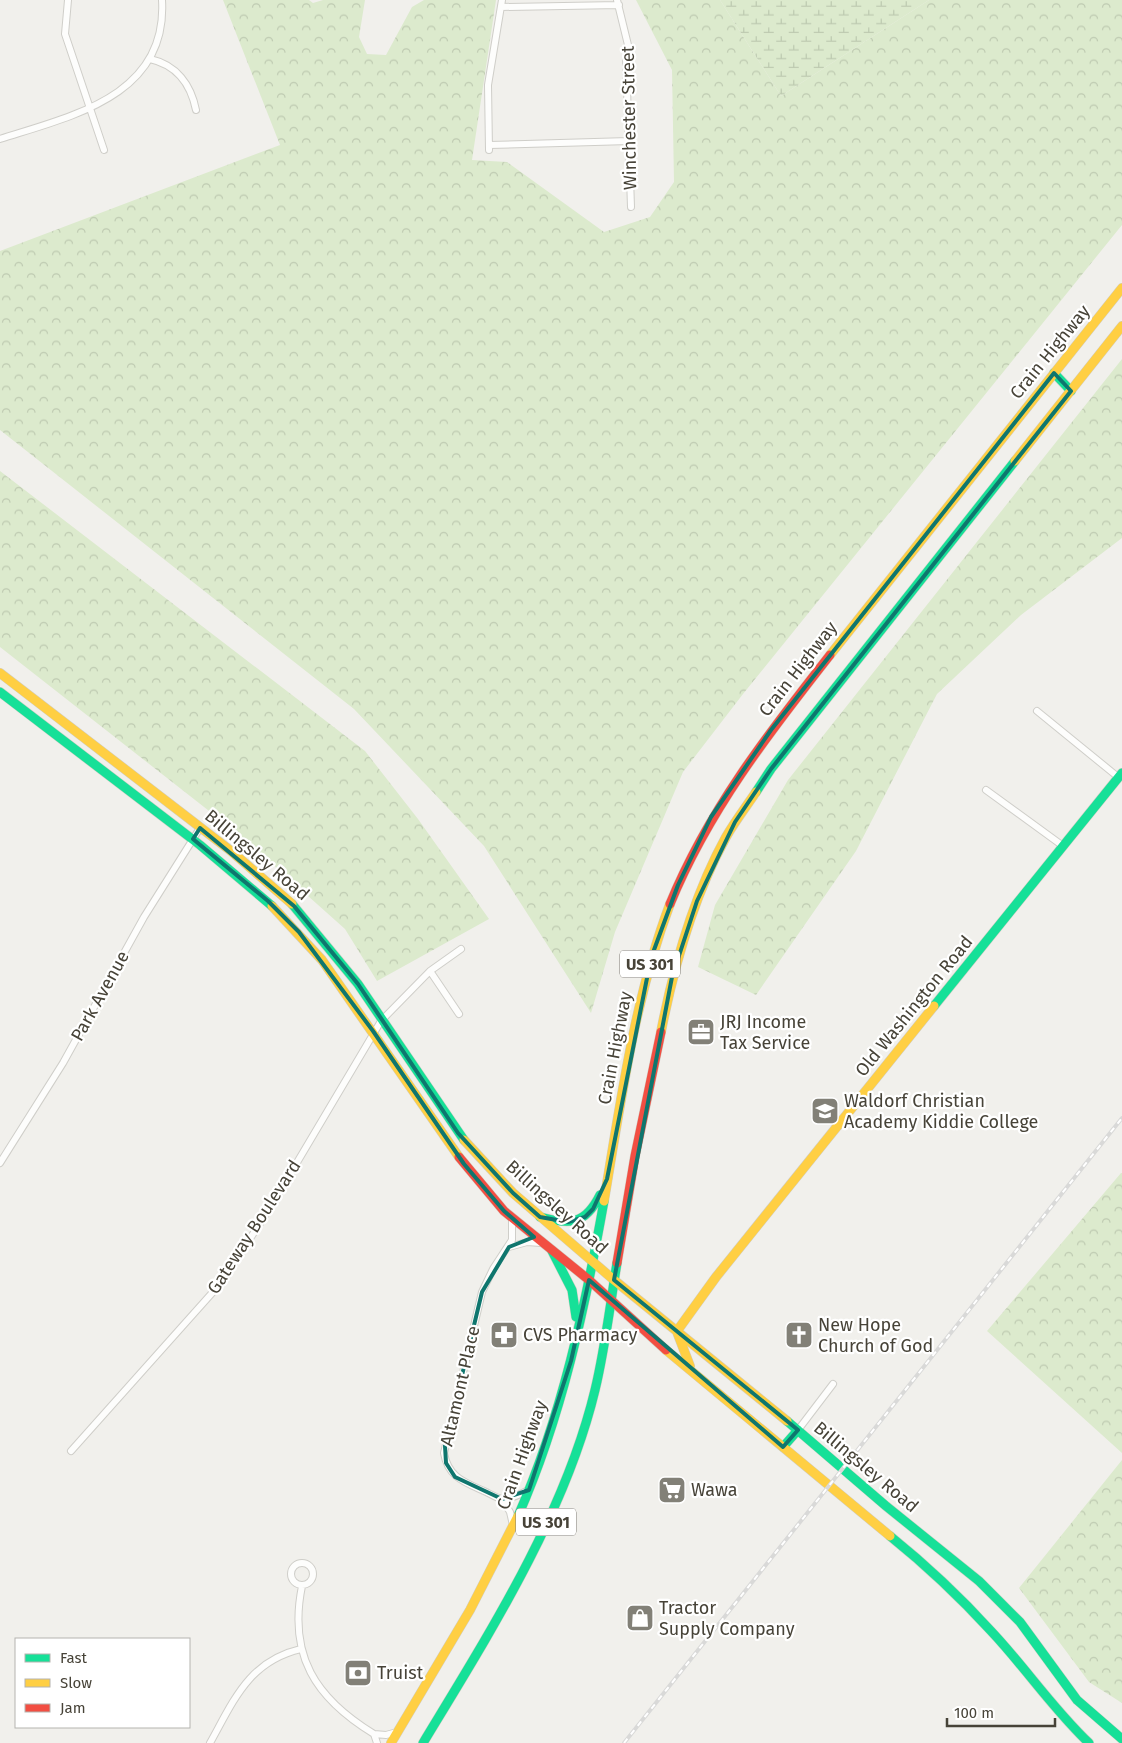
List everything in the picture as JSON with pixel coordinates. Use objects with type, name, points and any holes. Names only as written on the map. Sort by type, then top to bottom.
[{"type":"main road","name":"Crain Highway","points":[[391,1743],[464,1619],[514,1526],[556,1411],[576,1340],[593,1262],[630,1051],[652,958],[678,886],[711,817],[771,730],[1122,288]]},
{"type":"main road","name":"US 301","points":[[423,1743],[495,1624],[545,1526],[586,1423],[595,1390],[655,1053],[672,977],[697,901],[726,837],[770,769],[1122,326]]},
{"type":"main road","points":[[1054,373],[1071,391]]},
{"type":"main road","name":"Billingsley Road","points":[[0,673],[230,850],[294,906],[358,984],[381,1021],[458,1133],[513,1193],[614,1280],[979,1581],[1020,1622],[1077,1700],[1122,1739]]},
{"type":"main road","name":"Billingsley Road","points":[[0,694],[193,839],[268,901],[297,930],[373,1031],[464,1164],[512,1219],[589,1280],[694,1373],[921,1561],[991,1631],[1072,1727],[1089,1743]]},
{"type":"main road","name":"Old Washington Road","points":[[677,1331],[716,1277],[1120,775]]},
{"type":"main road","points":[[540,1217],[568,1222],[585,1217],[593,1210],[606,1180]]},
{"type":"main road","points":[[552,1251],[574,1295],[576,1340]]},
{"type":"main road","points":[[677,1331],[687,1362],[694,1373]]},
{"type":"main road","points":[[783,1447],[798,1430]]},
{"type":"street","points":[[68,0],[65,34],[104,150]]},
{"type":"street","points":[[0,139],[90,108],[121,91],[150,59],[160,32],[162,0]]},
{"type":"street","points":[[618,3],[501,3],[488,85],[489,148],[629,141]]},
{"type":"street","name":"Winchester Street","points":[[618,3],[629,49],[626,59],[631,207]]},
{"type":"street","points":[[150,59],[158,61],[181,76],[193,96],[196,110]]},
{"type":"street","points":[[1037,711],[1120,775]]},
{"type":"street","points":[[986,790],[1064,846]]},
{"type":"street","name":"Park Avenue","points":[[0,1163],[63,1063],[144,916],[200,828]]},
{"type":"street","name":"Gateway Boulevard","points":[[71,1451],[208,1299],[227,1275],[284,1185],[373,1031],[430,971],[461,949]]},
{"type":"street","points":[[430,971],[459,1014]]},
{"type":"street","name":"Altamont Place","points":[[502,1499],[455,1477],[448,1469],[444,1453],[482,1292],[492,1269],[509,1247],[514,1234],[512,1219]]},
{"type":"street","points":[[509,1247],[527,1242],[541,1242]]},
{"type":"street","points":[[798,1430],[833,1384]]},
{"type":"street","points":[[514,1526],[510,1512],[502,1499],[521,1495],[528,1490]]},
{"type":"street","points":[[302,1586],[297,1623],[301,1649],[307,1666],[327,1697],[343,1714],[374,1734],[386,1735],[398,1731]]},
{"type":"street","points":[[210,1743],[249,1678],[276,1657],[301,1649]]},
{"type":"street","points":[[374,1734],[377,1743]]},
{"type":"highlighted area","points":[[1054,373],[1071,391],[771,769],[735,822],[697,901],[672,977],[614,1280],[798,1430],[783,1447],[589,1280],[571,1361],[529,1490],[502,1499],[455,1477],[446,1463],[445,1446],[482,1292],[509,1247],[534,1237],[504,1211],[464,1164],[373,1031],[299,932],[268,901],[193,839],[200,828],[294,906],[358,984],[458,1133],[513,1193],[540,1217],[568,1222],[585,1217],[593,1209],[607,1179],[651,958],[678,885],[711,817],[771,730]]},
{"type":"green space","points":[[223,0],[309,0],[313,3],[323,0],[365,0],[359,37],[367,54],[386,55],[412,7],[424,0],[496,0],[472,160],[507,162],[604,232],[650,217],[674,182],[672,70],[636,0],[720,0],[781,96],[929,0],[1122,0],[1122,225],[743,694],[683,772],[615,932],[591,1013],[484,846],[354,709],[0,430],[0,251],[280,145]]},
{"type":"green space","points":[[720,0],[929,0],[781,96]]},
{"type":"green space","points":[[1122,359],[1122,538],[1021,615],[937,694],[856,851],[756,995],[698,967],[715,905],[788,780]]},
{"type":"green space","points":[[0,471],[365,751],[418,819],[489,919],[377,981],[345,929],[241,836],[0,647]]},
{"type":"green space","points":[[1122,1173],[1122,1453],[987,1331]]},
{"type":"green space","points":[[1122,1460],[1122,1703],[1089,1682],[1019,1588]]},
{"type":"railway","points":[[624,1743],[1122,1118]]},
{"type":"traffic: fast","points":[[1054,373],[1071,391]]},
{"type":"traffic: fast","points":[[756,792],[771,769],[1015,461]]},
{"type":"traffic: fast","points":[[0,692],[200,845],[272,906]]},
{"type":"traffic: fast","points":[[934,1006],[1122,773]]},
{"type":"traffic: fast","points":[[292,904],[358,984],[464,1140]]},
{"type":"traffic: fast","points":[[540,1217],[560,1221],[576,1220],[589,1212],[600,1195]]},
{"type":"traffic: fast","points":[[518,1516],[534,1478],[560,1401],[589,1281],[604,1201]]},
{"type":"traffic: fast","points":[[552,1251],[572,1290],[576,1317]]},
{"type":"traffic: fast","points":[[423,1743],[499,1616],[545,1528],[565,1483],[582,1437],[599,1374],[617,1263]]},
{"type":"traffic: fast","points":[[787,1421],[886,1506],[979,1581],[1020,1622],[1077,1700],[1122,1739]]},
{"type":"traffic: fast","points":[[783,1447],[798,1430]]},
{"type":"traffic: fast","points":[[890,1536],[930,1570],[979,1618],[1063,1716],[1089,1743]]},
{"type":"traffic: slow","points":[[830,655],[1122,288]]},
{"type":"traffic: slow","points":[[1015,461],[1122,326]]},
{"type":"traffic: slow","points":[[0,673],[231,851],[292,904]]},
{"type":"traffic: slow","points":[[661,1032],[672,982],[694,907],[726,837],[756,792]]},
{"type":"traffic: slow","points":[[604,1201],[623,1088],[638,1014],[647,977],[670,904]]},
{"type":"traffic: slow","points":[[272,906],[322,960],[459,1157]]},
{"type":"traffic: slow","points":[[677,1331],[716,1277],[934,1006]]},
{"type":"traffic: slow","points":[[464,1140],[513,1193],[614,1280],[787,1421]]},
{"type":"traffic: slow","points":[[677,1332],[690,1366]]},
{"type":"traffic: slow","points":[[666,1350],[890,1536]]},
{"type":"traffic: slow","points":[[391,1743],[470,1610],[518,1516]]},
{"type":"traffic: jam","points":[[670,904],[685,870],[721,805],[762,744],[830,655]]},
{"type":"traffic: jam","points":[[617,1263],[635,1156],[661,1032]]},
{"type":"traffic: jam","points":[[459,1157],[504,1211],[589,1280],[666,1350]]},
{"type":"place","name":"JRJ Income Tax Service","points":[[701,1032]]},
{"type":"place","name":"Waldorf Christian Academy Kiddie College","points":[[825,1111]]},
{"type":"place","name":"CVS Pharmacy","points":[[504,1335]]},
{"type":"place","name":"New Hope Church of God","points":[[799,1335]]},
{"type":"place","name":"Wawa","points":[[672,1490]]},
{"type":"place","name":"Tractor Supply Company","points":[[640,1618]]},
{"type":"place","name":"Truist","points":[[358,1673]]}]
